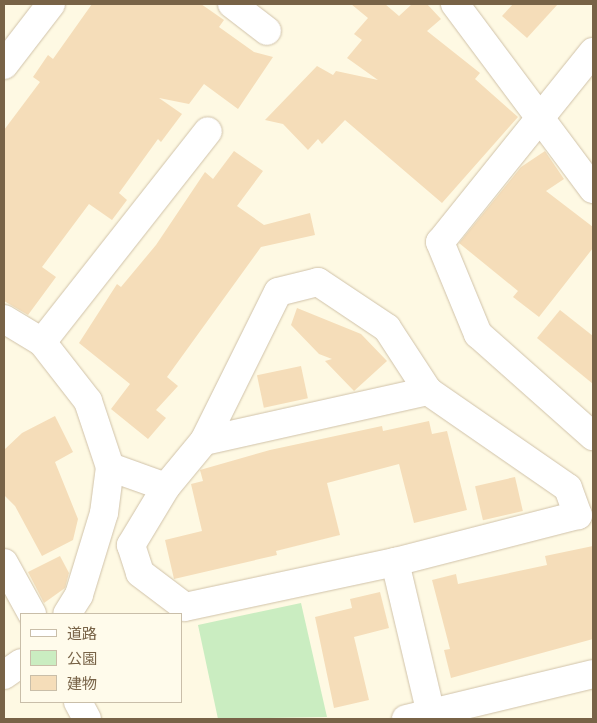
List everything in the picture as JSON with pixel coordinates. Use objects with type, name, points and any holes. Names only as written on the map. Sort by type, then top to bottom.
[{"type":"street","points":[[4,64],[51,4]]},
{"type":"street","points":[[232,4],[267,31]]},
{"type":"street","points":[[455,4],[593,189]]},
{"type":"street","points":[[593,52],[440,242],[478,334],[593,436]]},
{"type":"street","points":[[42,342],[208,131]]},
{"type":"street","points":[[318,282],[387,328],[428,391],[568,488],[578,515],[395,562],[185,606],[140,573],[131,545],[166,486],[204,441],[278,292],[318,282]]},
{"type":"street","points":[[4,319],[42,342],[88,402],[110,467],[104,513],[79,595],[68,613]]},
{"type":"street","points":[[204,441],[428,391]]},
{"type":"street","points":[[110,467],[166,486]]},
{"type":"street","points":[[395,562],[423,717],[593,674]]},
{"type":"street","points":[[4,563],[31,613]]},
{"type":"street","points":[[4,675],[20,664]]},
{"type":"street","points":[[79,703],[87,719]]},
{"type":"green space","points":[[301,603],[327,717],[218,719],[198,625]]},
{"type":"building","points":[[92,4],[201,4],[224,20],[219,27],[254,52],[273,57],[238,109],[204,84],[189,104],[159,98],[182,114],[161,142],[158,139],[119,193],[127,200],[112,220],[89,204],[42,267],[56,277],[28,315],[4,301],[4,130],[40,82],[33,77],[48,55],[53,59]]},
{"type":"building","points":[[351,4],[385,4],[399,16],[412,4],[427,4],[441,19],[427,31],[480,73],[475,79],[518,117],[442,203],[345,120],[322,144],[318,139],[308,150],[283,124],[265,120],[317,66],[333,75],[336,71],[378,80],[347,58],[362,40],[354,34],[368,18]]},
{"type":"building","points":[[513,4],[558,4],[527,38],[502,16]]},
{"type":"building","points":[[234,151],[263,171],[237,206],[264,225],[310,213],[315,235],[261,247],[167,377],[178,386],[156,410],[166,418],[148,439],[111,409],[130,384],[79,343],[117,284],[121,287],[156,245],[205,172],[213,179]]},
{"type":"building","points":[[545,151],[564,179],[546,191],[593,227],[593,248],[539,317],[513,297],[518,291],[459,243],[521,167]]},
{"type":"building","points":[[297,308],[361,334],[387,361],[354,391],[325,361],[332,359],[319,354],[291,325]]},
{"type":"building","points":[[560,310],[593,336],[593,384],[537,338]]},
{"type":"building","points":[[301,366],[308,398],[264,408],[257,375]]},
{"type":"building","points":[[55,416],[73,452],[55,462],[78,519],[73,540],[42,556],[15,506],[4,495],[4,450],[22,433]]},
{"type":"building","points":[[429,421],[432,434],[447,431],[467,510],[414,523],[399,464],[327,483],[340,535],[276,551],[277,555],[174,579],[165,540],[202,531],[191,484],[203,481],[200,470],[270,450],[382,426],[383,431]]},
{"type":"building","points":[[515,477],[523,511],[483,520],[475,486]]},
{"type":"building","points":[[593,546],[593,639],[451,678],[444,650],[450,649],[432,580],[456,574],[458,584],[547,565],[545,556]]},
{"type":"building","points":[[60,556],[69,573],[65,588],[44,603],[28,572]]},
{"type":"building","points":[[380,592],[389,628],[354,637],[369,700],[334,708],[315,617],[352,608],[350,599]]}]
